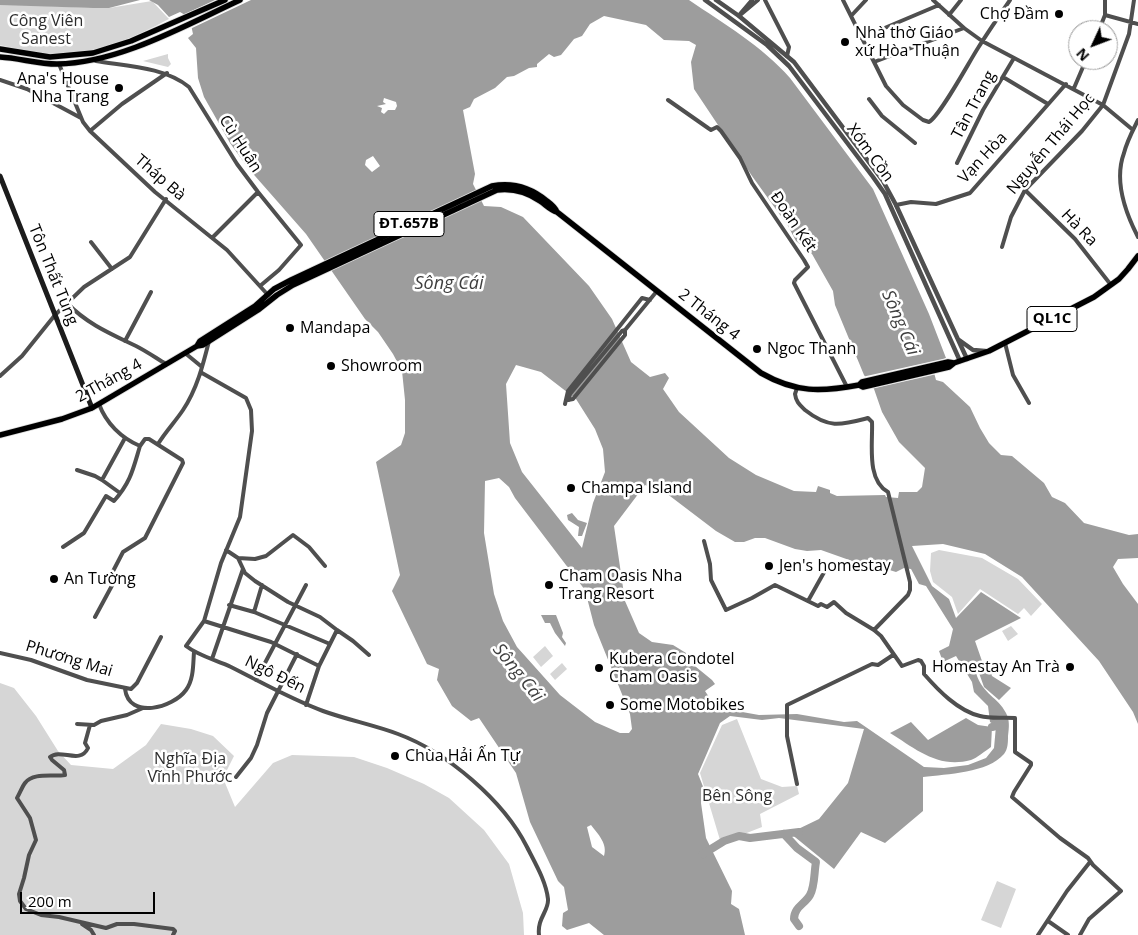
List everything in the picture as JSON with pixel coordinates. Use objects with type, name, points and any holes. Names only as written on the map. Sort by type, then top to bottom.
[{"type":"main road","points":[[0,57],[59,64],[93,60],[114,55],[182,23],[225,0]]},
{"type":"main road","points":[[0,49],[50,57],[94,53],[182,23],[240,0]]},
{"type":"main road","name":"Tôn Thất Tùng","points":[[0,176],[55,315],[95,406]]},
{"type":"main road","name":"2 Tháng 4","points":[[197,346],[200,341],[255,306],[268,294],[292,282],[494,191],[509,190],[530,192],[761,373],[783,384],[822,391],[861,386],[949,367],[960,361]]},
{"type":"main road","name":"QL1C","points":[[960,361],[1005,344],[1084,302],[1111,285],[1128,270],[1138,256]]},
{"type":"main road","name":"2 Tháng 4","points":[[0,435],[62,419],[95,406],[197,346],[209,342],[258,310],[292,282]]},
{"type":"street","name":"Xóm Cồn","points":[[705,0],[767,44],[789,66],[887,192],[960,361]]},
{"type":"street","name":"Xóm Cồn","points":[[716,0],[739,16],[794,62],[896,205],[957,339],[960,361]]},
{"type":"street","points":[[735,21],[752,0]]},
{"type":"street","points":[[739,16],[758,0]]},
{"type":"street","points":[[765,0],[790,48],[787,56]]},
{"type":"street","points":[[843,0],[861,38],[892,93],[903,105],[926,122],[935,118],[982,41],[1010,0]]},
{"type":"street","points":[[851,16],[866,0]]},
{"type":"street","points":[[933,0],[964,28],[982,41],[1103,105],[1133,130]]},
{"type":"street","points":[[949,15],[962,0]]},
{"type":"street","points":[[1103,20],[1105,0]]},
{"type":"street","name":"Nguyễn Thái Học","points":[[1002,247],[1011,217],[1025,190],[1082,131],[1103,105],[1129,34],[1134,0]]},
{"type":"street","points":[[861,38],[939,5]]},
{"type":"street","points":[[1105,15],[1138,24]]},
{"type":"street","points":[[874,62],[964,28]]},
{"type":"street","points":[[114,55],[112,60],[117,64]]},
{"type":"street","name":"Tân Trang","points":[[957,164],[983,110],[1014,58]]},
{"type":"street","name":"Cù Huân","points":[[93,60],[167,73],[189,87],[237,164],[301,245],[279,270],[260,286]]},
{"type":"street","name":"Tháp Bà","points":[[59,64],[81,118],[90,131],[155,192],[213,237],[268,294]]},
{"type":"street","points":[[1074,88],[1082,70]]},
{"type":"street","points":[[90,131],[122,104],[167,73]]},
{"type":"street","points":[[1002,77],[1048,104]]},
{"type":"street","points":[[0,80],[27,89],[81,118]]},
{"type":"street","name":"Vạn Hòa","points":[[896,205],[911,202],[936,204],[970,193],[1066,84]]},
{"type":"street","points":[[869,99],[882,116],[916,142]]},
{"type":"street","name":"Đoàn Kết","points":[[668,100],[711,130],[717,127],[731,145],[752,183],[808,267],[794,280],[794,283],[846,385]]},
{"type":"street","points":[[1138,120],[1124,153],[1120,174],[1125,203],[1138,237]]},
{"type":"street","name":"Hà Ra","points":[[1025,190],[1075,239],[1111,285]]},
{"type":"street","points":[[213,237],[258,192]]},
{"type":"street","points":[[0,376],[22,356],[67,303],[90,282],[112,269],[134,252],[166,200]]},
{"type":"street","points":[[91,242],[112,269]]},
{"type":"street","points":[[650,300],[642,298],[613,333],[568,390],[564,404],[625,335],[625,330],[658,291]]},
{"type":"street","points":[[125,341],[151,292]]},
{"type":"street","points":[[67,303],[98,328],[166,364]]},
{"type":"street","points":[[957,339],[973,350],[989,351]]},
{"type":"street","points":[[158,444],[164,433],[183,411],[202,373],[209,342]]},
{"type":"street","points":[[1005,344],[1013,375],[1029,403]]},
{"type":"street","points":[[185,353],[202,367]]},
{"type":"street","points":[[77,724],[94,725],[143,708],[161,707],[186,691],[191,679],[194,652],[186,646],[204,621],[226,550],[240,517],[252,431],[249,403],[242,395],[202,373]]},
{"type":"street","points":[[797,388],[795,394],[798,404],[827,424],[840,425],[868,418],[871,420],[873,471],[882,489],[888,492],[909,575],[910,590],[908,595],[874,630]]},
{"type":"street","points":[[95,406],[105,419],[125,438],[140,446]]},
{"type":"street","points":[[102,480],[112,466],[125,438]]},
{"type":"street","points":[[63,547],[84,533],[106,496],[114,501],[131,478],[140,446],[145,439],[158,444],[184,463],[145,538],[123,552],[110,577]]},
{"type":"street","points":[[77,470],[95,476],[120,493]]},
{"type":"street","points":[[226,550],[238,558],[255,559],[266,556],[293,535],[309,547],[325,566]]},
{"type":"street","points":[[704,541],[710,564],[711,580],[726,610],[757,596],[775,585],[818,606],[821,604],[827,607],[834,602],[846,613],[881,636],[902,666],[918,660],[921,661],[924,666],[924,674],[943,694],[969,712],[986,717],[1016,720],[1015,752],[1031,763],[1031,765],[1012,798],[1060,838],[1088,858],[1121,891],[1090,919],[1080,935]]},
{"type":"street","points":[[238,558],[243,569],[262,586],[296,606],[320,617],[354,640],[369,655]]},
{"type":"street","points":[[808,601],[826,567]]},
{"type":"street","points":[[212,658],[243,569]]},
{"type":"street","points":[[95,617],[115,580]]},
{"type":"street","points":[[256,680],[306,585]]},
{"type":"street","points":[[254,612],[262,586]]},
{"type":"street","points":[[229,605],[254,612],[330,644]]},
{"type":"street","points":[[204,621],[275,644],[319,666]]},
{"type":"street","points":[[306,705],[319,666],[337,630]]},
{"type":"street","name":"Phương Mai","points":[[0,653],[31,660],[77,677],[132,688],[136,685],[160,637]]},
{"type":"street","name":"Ngô Đến","points":[[194,652],[212,658],[306,705],[355,722],[382,728],[413,740],[446,760],[490,796],[509,817],[540,875],[548,899],[539,925],[539,935]]},
{"type":"street","points":[[236,777],[251,758],[265,718],[297,654]]},
{"type":"street","points":[[797,784],[787,741],[786,710],[788,704],[872,664],[878,665],[893,655]]},
{"type":"street","points":[[125,688],[129,699],[143,708]]},
{"type":"street","points":[[90,725],[85,743],[88,748],[85,754],[78,756],[54,754],[50,757],[64,770],[65,774],[46,775],[28,780],[24,783],[17,798],[30,818],[36,840],[29,856],[19,894],[21,904],[33,913],[106,928],[116,924],[142,924],[173,929],[175,931],[174,935]]},
{"type":"street","points":[[1038,935],[1067,891],[1090,862]]},
{"type":"street","points":[[1048,921],[1068,935]]},
{"type":"street","points":[[80,922],[91,930],[94,935]]},
{"type":"green space","name":"Công Viên Sanest","points":[[152,1],[169,19],[130,38],[90,51],[45,54],[0,45],[0,4],[109,8]]},
{"type":"green space","points":[[168,54],[171,64],[168,67],[143,61]]},
{"type":"green space","points":[[939,550],[982,558],[1018,579],[1042,604],[1031,616],[1024,608],[1018,614],[980,589],[958,614],[952,597],[933,582],[930,571],[931,553]]},
{"type":"green space","points":[[1011,626],[1018,634],[1008,641],[1002,631]]},
{"type":"green space","points":[[545,646],[553,656],[541,667],[533,657]]},
{"type":"green space","points":[[562,663],[567,669],[555,680],[550,674]]},
{"type":"green space","name":"Nghĩa Địa Vĩnh Phước","points":[[0,683],[14,688],[36,716],[58,751],[71,765],[113,769],[146,745],[161,724],[191,729],[213,736],[234,756],[223,778],[235,807],[273,763],[292,755],[354,757],[387,768],[424,784],[449,798],[484,830],[509,864],[523,913],[524,935],[0,935]]},
{"type":"green space","name":"Bên Sông","points":[[737,719],[761,779],[782,787],[797,786],[799,794],[760,814],[762,827],[739,836],[720,840],[700,773],[722,725]]},
{"type":"green space","points":[[997,881],[1016,889],[1001,928],[981,920]]},
{"type":"water","points":[[0,0],[140,0],[109,8],[93,8],[0,5]]},
{"type":"water","name":"Sông Cái","points":[[149,0],[689,0],[742,36],[779,66],[790,78],[873,189],[929,314],[946,358],[932,365],[936,380],[943,382],[970,407],[989,443],[1001,455],[1012,456],[1044,483],[1052,497],[1065,503],[1084,523],[1129,535],[1138,534],[1138,558],[1118,559],[1113,567],[1138,604],[1138,724],[1133,712],[1099,661],[1022,577],[985,554],[943,544],[912,546],[932,586],[949,599],[956,618],[981,592],[1021,618],[975,641],[982,661],[990,670],[992,676],[1011,688],[999,700],[984,687],[979,673],[976,673],[986,691],[999,703],[1007,716],[1009,724],[1008,743],[1004,754],[997,760],[978,769],[923,777],[923,811],[885,843],[861,832],[834,869],[790,833],[819,819],[848,783],[864,729],[779,718],[762,720],[730,716],[720,723],[698,774],[704,789],[701,803],[706,838],[732,891],[731,904],[739,909],[745,935],[604,935],[589,923],[567,930],[562,926],[563,913],[568,910],[564,887],[558,881],[530,822],[516,773],[479,718],[471,721],[452,706],[437,680],[439,669],[427,664],[392,591],[400,575],[376,462],[401,445],[405,433],[405,400],[402,371],[378,332],[365,319],[306,234],[248,168],[230,143],[204,97],[198,78],[196,48],[188,38],[193,34],[188,19],[180,12],[169,17],[158,5]],"holes":[[[604,16],[646,25],[664,40],[689,41],[696,45],[691,62],[694,89],[788,226],[796,241],[812,254],[833,291],[835,305],[864,375],[874,389],[882,412],[899,442],[925,468],[922,487],[917,492],[899,492],[898,498],[886,497],[885,495],[837,496],[830,493],[830,490],[818,486],[816,492],[794,491],[756,475],[729,458],[679,412],[663,389],[669,378],[665,373],[650,377],[631,362],[612,319],[589,286],[523,217],[501,207],[484,206],[473,184],[475,174],[463,110],[470,107],[474,99],[495,88],[507,77],[514,76],[529,68],[537,67],[537,64],[549,54],[554,57],[561,55],[574,39],[582,36],[590,24]],[[384,98],[396,102],[397,106],[395,110],[388,110],[384,114],[381,112],[382,108],[377,106],[386,104],[383,102]],[[373,156],[380,166],[372,172],[365,165],[366,160]],[[516,365],[541,372],[576,399],[595,429],[603,449],[605,472],[593,503],[582,548],[522,472],[510,443],[506,384]],[[499,478],[509,487],[515,498],[585,590],[594,625],[630,714],[632,729],[629,733],[620,733],[595,722],[560,695],[517,647],[503,621],[494,594],[484,533],[485,481]],[[645,485],[666,493],[716,531],[735,542],[765,538],[795,549],[807,551],[821,550],[869,567],[873,565],[896,572],[904,568],[911,569],[919,584],[926,586],[953,629],[949,646],[939,651],[943,662],[956,656],[972,682],[974,692],[988,706],[990,722],[996,726],[994,748],[986,758],[968,765],[944,768],[924,767],[857,721],[844,722],[797,714],[759,715],[731,710],[727,707],[719,712],[705,691],[715,684],[712,680],[690,662],[686,653],[673,645],[652,642],[639,633],[625,601],[614,526]],[[591,825],[605,847],[604,856],[592,847],[587,827]]]},
{"type":"water","points":[[572,513],[578,520],[587,523],[582,536],[578,536],[579,527],[568,520],[567,515]]},
{"type":"water","points":[[541,615],[556,615],[563,633],[562,637],[566,643],[565,646],[550,623],[545,623]]},
{"type":"water","points":[[966,718],[978,725],[992,727],[991,747],[971,760],[948,762],[938,760],[918,751],[890,733],[911,722],[928,740]]},
{"type":"pier","points":[[215,0],[251,0],[190,29],[188,22],[181,16]]},
{"type":"pier","points":[[947,358],[947,360],[935,366],[937,374],[871,389],[862,377]]},
{"type":"waterway","points":[[992,727],[1003,727]]},
{"type":"waterway","points":[[703,854],[724,841],[739,836],[750,838],[799,832]]},
{"type":"waterway","points":[[784,834],[797,848],[816,862],[812,891],[794,915],[794,919],[799,926]]},
{"type":"place","name":"Chợ Đầm","points":[[1059,14]]},
{"type":"place","name":"Nhà thờ Giáo xứ Hòa Thuận","points":[[845,42]]},
{"type":"place","name":"Ana's House Nha Trang","points":[[119,88]]},
{"type":"place","name":"Mandapa","points":[[290,328]]},
{"type":"place","name":"Ngoc Thanh","points":[[757,349]]},
{"type":"place","name":"Showroom","points":[[331,366]]},
{"type":"place","name":"Champa Island","points":[[571,488]]},
{"type":"place","name":"Jen's homestay","points":[[769,566]]},
{"type":"place","name":"An Tường","points":[[54,579]]},
{"type":"place","name":"Cham Oasis Nha Trang Resort","points":[[549,585]]},
{"type":"place","name":"Homestay An Trà","points":[[1070,667]]},
{"type":"place","name":"Kubera Condotel Cham Oasis","points":[[599,668]]},
{"type":"place","name":"Some Motobikes","points":[[610,705]]},
{"type":"place","name":"Chùa Hải Ấn Tự","points":[[395,756]]}]
